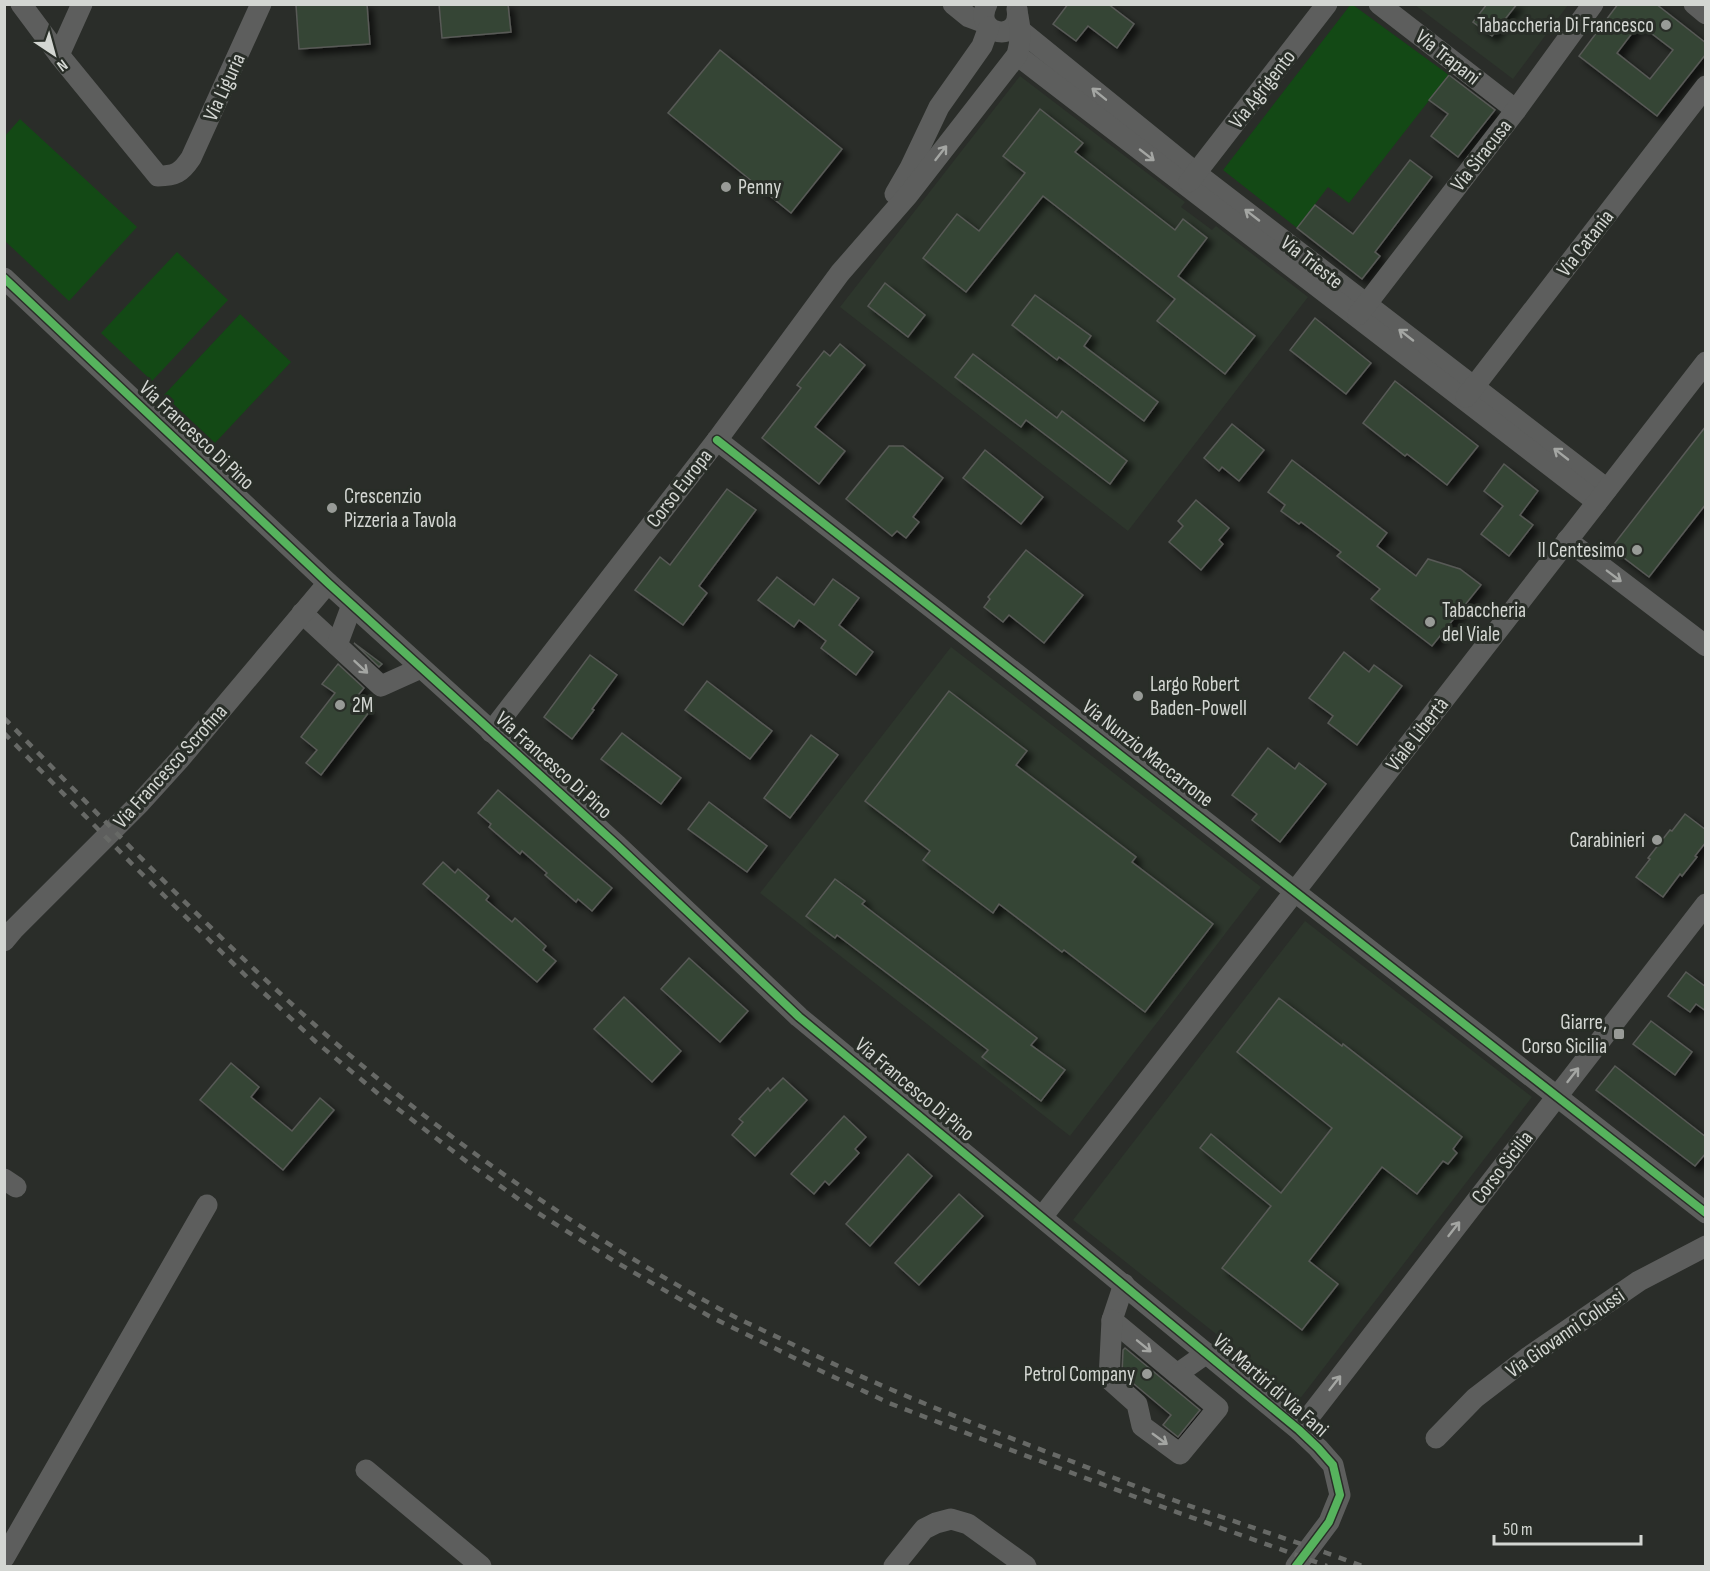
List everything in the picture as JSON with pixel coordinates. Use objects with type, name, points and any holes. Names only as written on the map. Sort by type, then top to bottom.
[{"type":"street","points":[[21,4],[59,55],[82,4]]},
{"type":"street","name":"Via Liguria","points":[[59,55],[158,176],[172,176],[184,168],[191,159],[261,4]]},
{"type":"street","points":[[953,4],[969,17],[987,18],[998,32],[1010,30],[1017,22],[1019,14]]},
{"type":"street","name":"Via Agrigento","points":[[1191,179],[1327,4]]},
{"type":"street","name":"Via Trapani","points":[[1379,4],[1516,110]]},
{"type":"street","name":"Via Siracusa","points":[[1362,310],[1516,110],[1593,4]]},
{"type":"street","points":[[1694,4],[1706,14]]},
{"type":"street","points":[[862,246],[908,195],[1017,56],[1020,46],[1019,14]]},
{"type":"street","name":"Via Trieste","points":[[1019,14],[1191,179]]},
{"type":"street","points":[[862,246],[901,184],[939,106],[981,46],[987,18]]},
{"type":"street","name":"Via Trieste","points":[[1017,56],[1191,179],[1602,496]]},
{"type":"street","points":[[963,74],[979,89],[990,90]]},
{"type":"street","name":"Via Catania","points":[[1469,393],[1706,86]]},
{"type":"street","name":"Corso Europa","points":[[491,732],[717,440],[862,246]]},
{"type":"street","name":"Via Francesco Di Pino","points":[[4,278],[328,583],[616,845],[799,1017],[1095,1261]]},
{"type":"street","name":"Viale Libertà","points":[[1042,1217],[1706,362]]},
{"type":"street","name":"Via Nunzio Maccarrone","points":[[717,440],[1706,1213]]},
{"type":"street","points":[[1567,540],[1706,646]]},
{"type":"street","name":"Via Francesco Scrofina","points":[[4,941],[140,803],[179,760],[328,583]]},
{"type":"street","points":[[337,645],[352,605]]},
{"type":"street","points":[[302,613],[381,686],[421,668]]},
{"type":"street","name":"Corso Sicilia","points":[[1299,1430],[1706,904]]},
{"type":"street","points":[[9,1557],[207,1205]]},
{"type":"street","name":"Via Giovanni Colussi","points":[[1437,1438],[1476,1398],[1527,1358],[1639,1281],[1706,1246]]},
{"type":"street","name":"Via Martiri di Via Fani","points":[[1095,1261],[1299,1430],[1333,1465],[1340,1495],[1329,1522],[1296,1566]]},
{"type":"street","points":[[1112,1320],[1218,1408],[1180,1454],[1142,1426],[1137,1404],[1108,1379],[1112,1320],[1124,1284]]},
{"type":"street","points":[[1177,1374],[1207,1353]]},
{"type":"street","points":[[366,1470],[481,1566]]},
{"type":"street","points":[[894,1566],[924,1529],[936,1522],[951,1519],[968,1524],[1026,1566]]},
{"type":"shaded area","points":[[1415,5],[1568,5],[1513,79]]},
{"type":"shaded area","points":[[1020,76],[1185,202],[1181,207],[1212,230],[1216,226],[1308,297],[1128,531],[840,307]]},
{"type":"shaded area","points":[[951,647],[1261,887],[1070,1136],[760,893]]},
{"type":"shaded area","points":[[1305,921],[1532,1097],[1299,1400],[1073,1220]]},
{"type":"green space","points":[[1351,4],[1449,75],[1349,203],[1328,187],[1297,228],[1223,170]]},
{"type":"green space","points":[[20,119],[137,227],[69,301],[5,241],[5,136]]},
{"type":"green space","points":[[177,252],[228,300],[152,381],[101,333]]},
{"type":"green space","points":[[240,314],[291,362],[215,443],[164,395]]},
{"type":"building","points":[[367,4],[370,44],[299,49],[296,5]]},
{"type":"building","points":[[439,4],[508,4],[511,32],[442,38]]},
{"type":"building","points":[[1068,4],[1108,4],[1134,24],[1117,48],[1088,26],[1076,41],[1053,24]]},
{"type":"building","points":[[1487,4],[1517,4],[1492,36],[1473,22]]},
{"type":"building","points":[[1618,4],[1656,4],[1706,43],[1706,54],[1657,116],[1579,56]],"holes":[[[1639,24],[1673,50],[1650,79],[1617,53]]]},
{"type":"building","points":[[720,50],[842,149],[791,213],[668,113]]},
{"type":"building","points":[[1449,75],[1495,110],[1458,157],[1431,136],[1448,114],[1429,100]]},
{"type":"building","points":[[1040,109],[1083,143],[1075,152],[1175,230],[1183,219],[1207,238],[1178,276],[1255,336],[1225,374],[1157,321],[1175,299],[1043,196],[966,292],[923,258],[957,214],[979,231],[1025,173],[1003,156]]},
{"type":"building","points":[[1410,160],[1432,177],[1375,252],[1380,256],[1362,279],[1297,228],[1315,205],[1353,234]]},
{"type":"building","points":[[885,283],[925,315],[908,337],[868,306]]},
{"type":"building","points":[[1035,295],[1091,336],[1084,346],[1158,402],[1144,421],[1059,357],[1057,360],[1012,325]]},
{"type":"building","points":[[1315,318],[1371,363],[1346,394],[1290,350]]},
{"type":"building","points":[[840,344],[865,365],[815,427],[845,451],[819,484],[762,438],[801,388],[797,385],[824,351],[830,356]]},
{"type":"building","points":[[973,354],[1057,418],[1062,411],[1127,461],[1110,484],[1026,420],[1021,427],[955,377]]},
{"type":"building","points":[[1395,381],[1478,446],[1447,485],[1363,423]]},
{"type":"building","points":[[1232,424],[1264,450],[1239,481],[1222,467],[1219,471],[1204,458]]},
{"type":"building","points":[[1706,426],[1706,504],[1649,577],[1611,548]]},
{"type":"building","points":[[889,446],[903,446],[943,478],[913,517],[919,522],[906,538],[897,531],[892,536],[846,499]]},
{"type":"building","points":[[985,450],[1043,497],[1021,524],[963,478]]},
{"type":"building","points":[[1292,460],[1387,533],[1377,546],[1416,576],[1428,559],[1460,569],[1481,585],[1432,646],[1371,599],[1380,589],[1337,556],[1341,552],[1301,522],[1299,524],[1281,511],[1285,505],[1268,492]]},
{"type":"building","points":[[1504,464],[1538,491],[1520,515],[1533,525],[1509,556],[1481,534],[1503,506],[1484,491]]},
{"type":"building","points":[[727,489],[756,510],[699,586],[707,593],[683,625],[635,590],[660,557],[670,565]]},
{"type":"building","points":[[1196,500],[1229,528],[1219,540],[1223,544],[1201,570],[1169,542],[1183,526],[1178,521]]},
{"type":"building","points":[[1026,550],[1083,595],[1044,643],[1009,615],[1003,622],[984,607],[990,599],[988,597]]},
{"type":"building","points":[[777,577],[814,605],[833,579],[859,598],[839,625],[873,652],[856,675],[821,648],[826,641],[799,620],[794,627],[758,600]]},
{"type":"building","points":[[354,643],[382,664],[379,667]]},
{"type":"building","points":[[1344,652],[1369,672],[1374,665],[1402,686],[1357,745],[1328,723],[1333,716],[1309,698]]},
{"type":"building","points":[[590,655],[617,675],[572,739],[544,717]]},
{"type":"building","points":[[338,664],[364,688],[354,700],[370,711],[321,775],[306,763],[317,750],[301,737],[335,693],[322,684]]},
{"type":"building","points":[[707,681],[772,731],[750,759],[685,710]]},
{"type":"building","points":[[949,691],[1027,751],[1016,765],[1136,857],[1132,862],[1213,924],[1145,1012],[999,904],[993,913],[923,860],[930,851],[865,801]]},
{"type":"building","points":[[622,733],[681,778],[661,804],[601,759]]},
{"type":"building","points":[[811,735],[838,755],[790,818],[764,798]]},
{"type":"building","points":[[1268,748],[1295,769],[1299,763],[1326,784],[1280,842],[1252,820],[1257,814],[1232,795]]},
{"type":"building","points":[[498,790],[612,888],[592,911],[578,899],[576,902],[522,851],[520,854],[489,827],[491,824],[478,813]]},
{"type":"building","points":[[709,802],[767,846],[747,872],[688,829]]},
{"type":"building","points":[[1685,814],[1706,830],[1706,842],[1695,856],[1697,857],[1682,876],[1680,874],[1663,897],[1636,877],[1650,859],[1648,858]]},
{"type":"building","points":[[443,862],[455,873],[458,869],[489,896],[486,900],[512,922],[515,918],[546,946],[543,950],[556,961],[537,982],[423,884]]},
{"type":"building","points":[[835,879],[865,901],[862,904],[1037,1038],[1031,1045],[1065,1070],[1041,1101],[982,1057],[988,1050],[837,935],[835,938],[806,916]]},
{"type":"building","points":[[689,958],[748,1011],[720,1042],[661,989]]},
{"type":"building","points":[[1686,972],[1706,987],[1706,1011],[1696,1004],[1690,1012],[1668,996]]},
{"type":"building","points":[[624,997],[681,1051],[652,1082],[594,1029]]},
{"type":"building","points":[[1279,998],[1342,1046],[1343,1044],[1462,1137],[1453,1149],[1457,1153],[1448,1164],[1443,1161],[1417,1194],[1382,1167],[1309,1261],[1338,1284],[1302,1330],[1222,1268],[1271,1206],[1200,1148],[1211,1134],[1281,1193],[1332,1128],[1237,1052]]},
{"type":"building","points":[[1651,1021],[1692,1052],[1675,1075],[1633,1044]]},
{"type":"building","points":[[231,1063],[259,1087],[251,1097],[292,1131],[320,1098],[334,1110],[283,1170],[200,1100]]},
{"type":"building","points":[[1615,1066],[1706,1137],[1706,1153],[1695,1166],[1596,1090]]},
{"type":"building","points":[[783,1078],[807,1100],[755,1156],[732,1135],[743,1122],[739,1119],[768,1088],[770,1091]]},
{"type":"building","points":[[844,1116],[866,1137],[855,1149],[859,1153],[829,1185],[825,1181],[814,1194],[791,1174]]},
{"type":"building","points":[[908,1154],[932,1176],[870,1246],[846,1224]]},
{"type":"building","points":[[959,1194],[983,1216],[919,1285],[895,1263]]},
{"type":"building","points":[[1125,1348],[1200,1410],[1178,1437],[1163,1425],[1171,1415],[1122,1374]]},
{"type":"railway","points":[[4,718],[201,918],[324,1033],[415,1109],[462,1144],[510,1179],[609,1244],[731,1315],[886,1387],[1147,1491],[1362,1566]]},
{"type":"railway","points":[[4,733],[136,868],[316,1042],[381,1096],[475,1168],[538,1213],[614,1261],[709,1316],[889,1403],[1157,1505],[1327,1566]]},
{"type":"cycle path","points":[[4,278],[328,583],[617,845],[799,1017],[1318,1448],[1333,1465],[1340,1495],[1329,1522],[1296,1566]]},
{"type":"cycle path","points":[[717,440],[1706,1213]]},
{"type":"place","name":"Tabaccheria Di Francesco","points":[[1666,25]]},
{"type":"place","name":"Penny","points":[[726,187]]},
{"type":"place","name":"Crescenzio Pizzeria a Tavola","points":[[332,508]]},
{"type":"place","name":"Il Centesimo","points":[[1637,550]]},
{"type":"place","name":"Tabaccheria del Viale","points":[[1430,622]]},
{"type":"place","name":"Largo Robert Baden-Powell","points":[[1138,696]]},
{"type":"place","name":"2M","points":[[340,705]]},
{"type":"place","name":"Carabinieri","points":[[1657,840]]},
{"type":"place","name":"Giarre, Corso Sicilia","points":[[1619,1034]]},
{"type":"place","name":"Petrol Company","points":[[1147,1374]]}]
